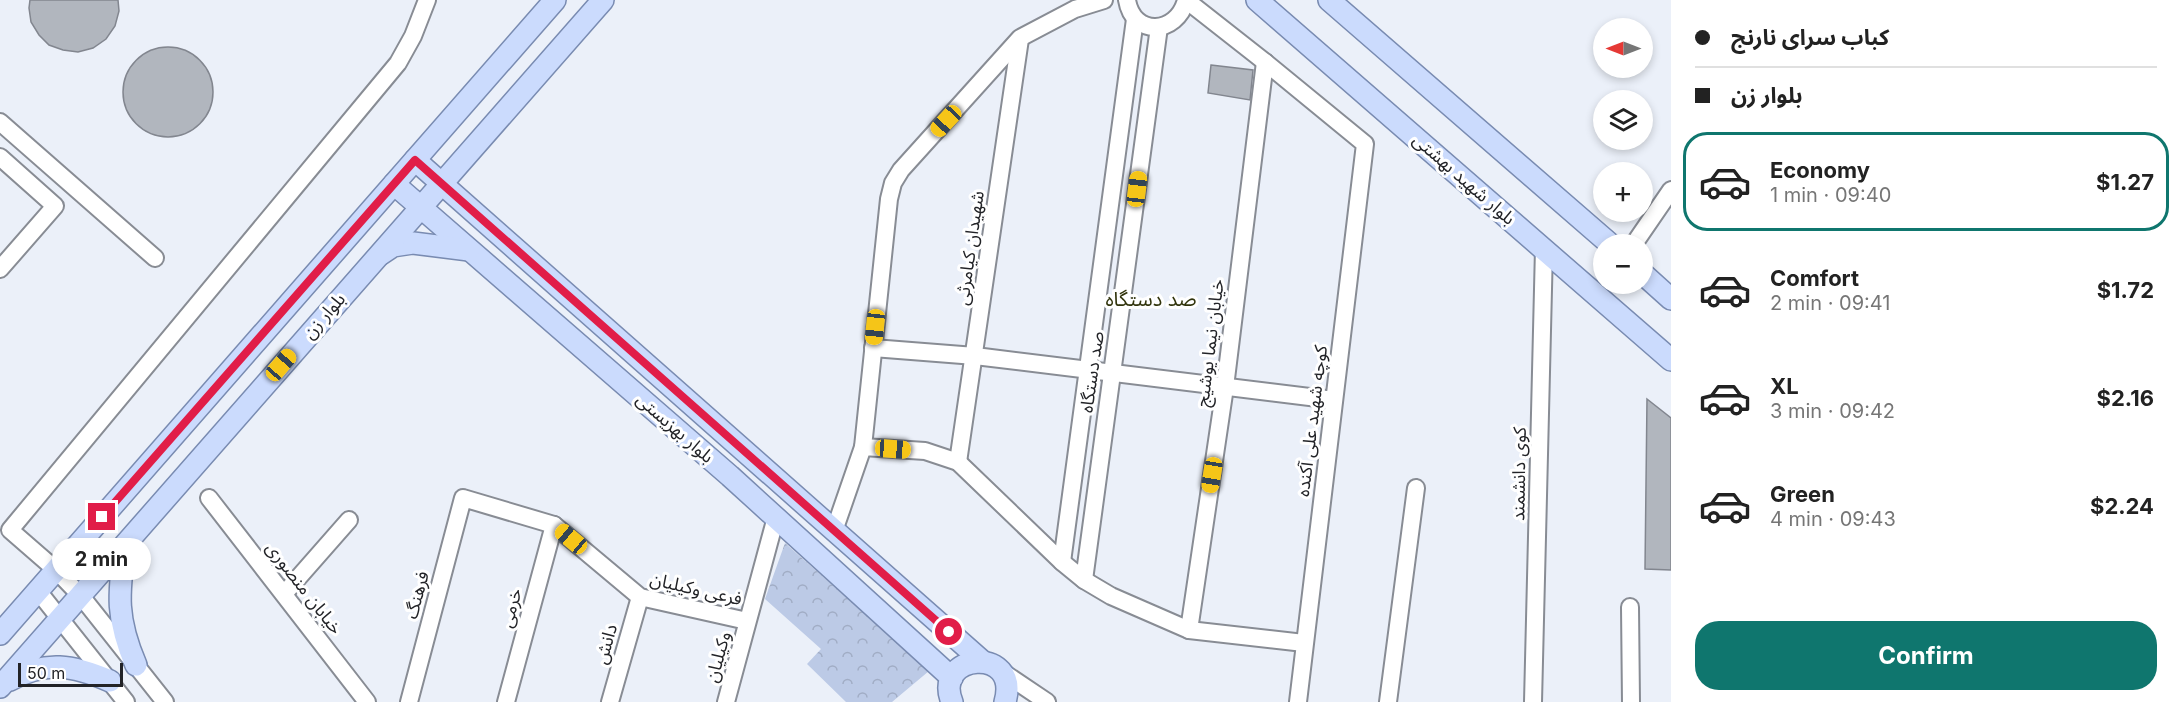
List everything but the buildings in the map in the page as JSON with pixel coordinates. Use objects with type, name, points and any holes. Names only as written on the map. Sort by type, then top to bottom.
[{"type":"main road","name":"بلوار زن","points":[[0,634],[38,591],[49,563],[394,184],[555,0]]},
{"type":"main road","name":"بلوار زن","points":[[2,685],[603,0]]},
{"type":"main road","name":"بلوار شهید بهشتی","points":[[1257,0],[1671,360]]},
{"type":"main road","points":[[1276,0],[1310,29],[1325,58]]},
{"type":"main road","points":[[1315,0],[1327,10],[1355,23]]},
{"type":"main road","points":[[1329,0],[1598,234]]},
{"type":"main road","name":"بلوار بهزیستی","points":[[415,160],[834,531],[990,665]]},
{"type":"main road","name":"بلوار بهزیستی","points":[[394,184],[776,517],[950,695]]},
{"type":"main road","points":[[375,258],[393,246],[413,243],[470,250]]},
{"type":"main road","points":[[1653,283],[1671,299]]},
{"type":"main road","points":[[730,476],[750,457]]},
{"type":"main road","points":[[125,545],[120,576],[120,613],[123,630],[136,665]]},
{"type":"main road","points":[[950,695],[964,665],[990,665],[1007,684],[1005,702]]},
{"type":"main road","points":[[2,685],[31,670],[58,666],[79,669],[110,681]]},
{"type":"street","points":[[165,702],[81,596],[49,563],[10,530],[399,63],[413,36],[427,0]]},
{"type":"street","points":[[834,531],[863,447],[889,199],[893,183],[901,170],[1020,38],[1075,9],[1104,0]]},
{"type":"street","points":[[1126,0],[1135,19],[1150,27],[1169,25],[1177,19],[1186,0],[1265,62]]},
{"type":"street","name":"صد دستگاه","points":[[1062,562],[1135,19]]},
{"type":"street","name":"صد دستگاه","points":[[1084,580],[1159,27]]},
{"type":"street","name":"شهیدان کیامرثی","points":[[958,462],[1020,38]]},
{"type":"street","name":"کوچه شهید علی آکنده","points":[[1265,62],[1365,144],[1298,702]]},
{"type":"street","name":"خیابان نیما یوشیج","points":[[1189,630],[1224,387],[1265,62]]},
{"type":"street","points":[[0,122],[155,258]]},
{"type":"street","points":[[0,157],[55,206],[0,269]]},
{"type":"street","points":[[1641,234],[1671,190]]},
{"type":"street","name":"کوی دانشمند","points":[[1533,702],[1544,248]]},
{"type":"street","points":[[873,348],[975,356],[1334,400]]},
{"type":"street","points":[[863,447],[925,451],[958,462],[1062,562],[1084,580],[1111,596],[1189,630],[1304,643]]},
{"type":"street","points":[[1388,702],[1416,488]]},
{"type":"street","name":"خیابان منصوری","points":[[208,498],[367,702]]},
{"type":"street","name":"فرهنگ","points":[[409,702],[463,498],[554,525]]},
{"type":"street","name":"وکیلیان","points":[[726,702],[776,517]]},
{"type":"street","points":[[284,594],[349,520]]},
{"type":"street","name":"فرعی وکیلیان","points":[[554,525],[640,597],[747,621]]},
{"type":"street","name":"خرمی","points":[[506,702],[554,525]]},
{"type":"street","points":[[38,591],[62,618],[126,702]]},
{"type":"street","name":"دانش","points":[[610,702],[640,597]]},
{"type":"street","points":[[1630,607],[1631,702]]},
{"type":"street","points":[[990,665],[1047,702]]},
{"type":"green space","points":[[785,543],[929,671],[892,702],[846,702],[807,664],[821,649],[765,599]]},
{"type":"district","name":"صد دستگاه","points":[[1151,299]]},
{"type":"route","points":[[102,517],[415,160],[949,632]]}]
